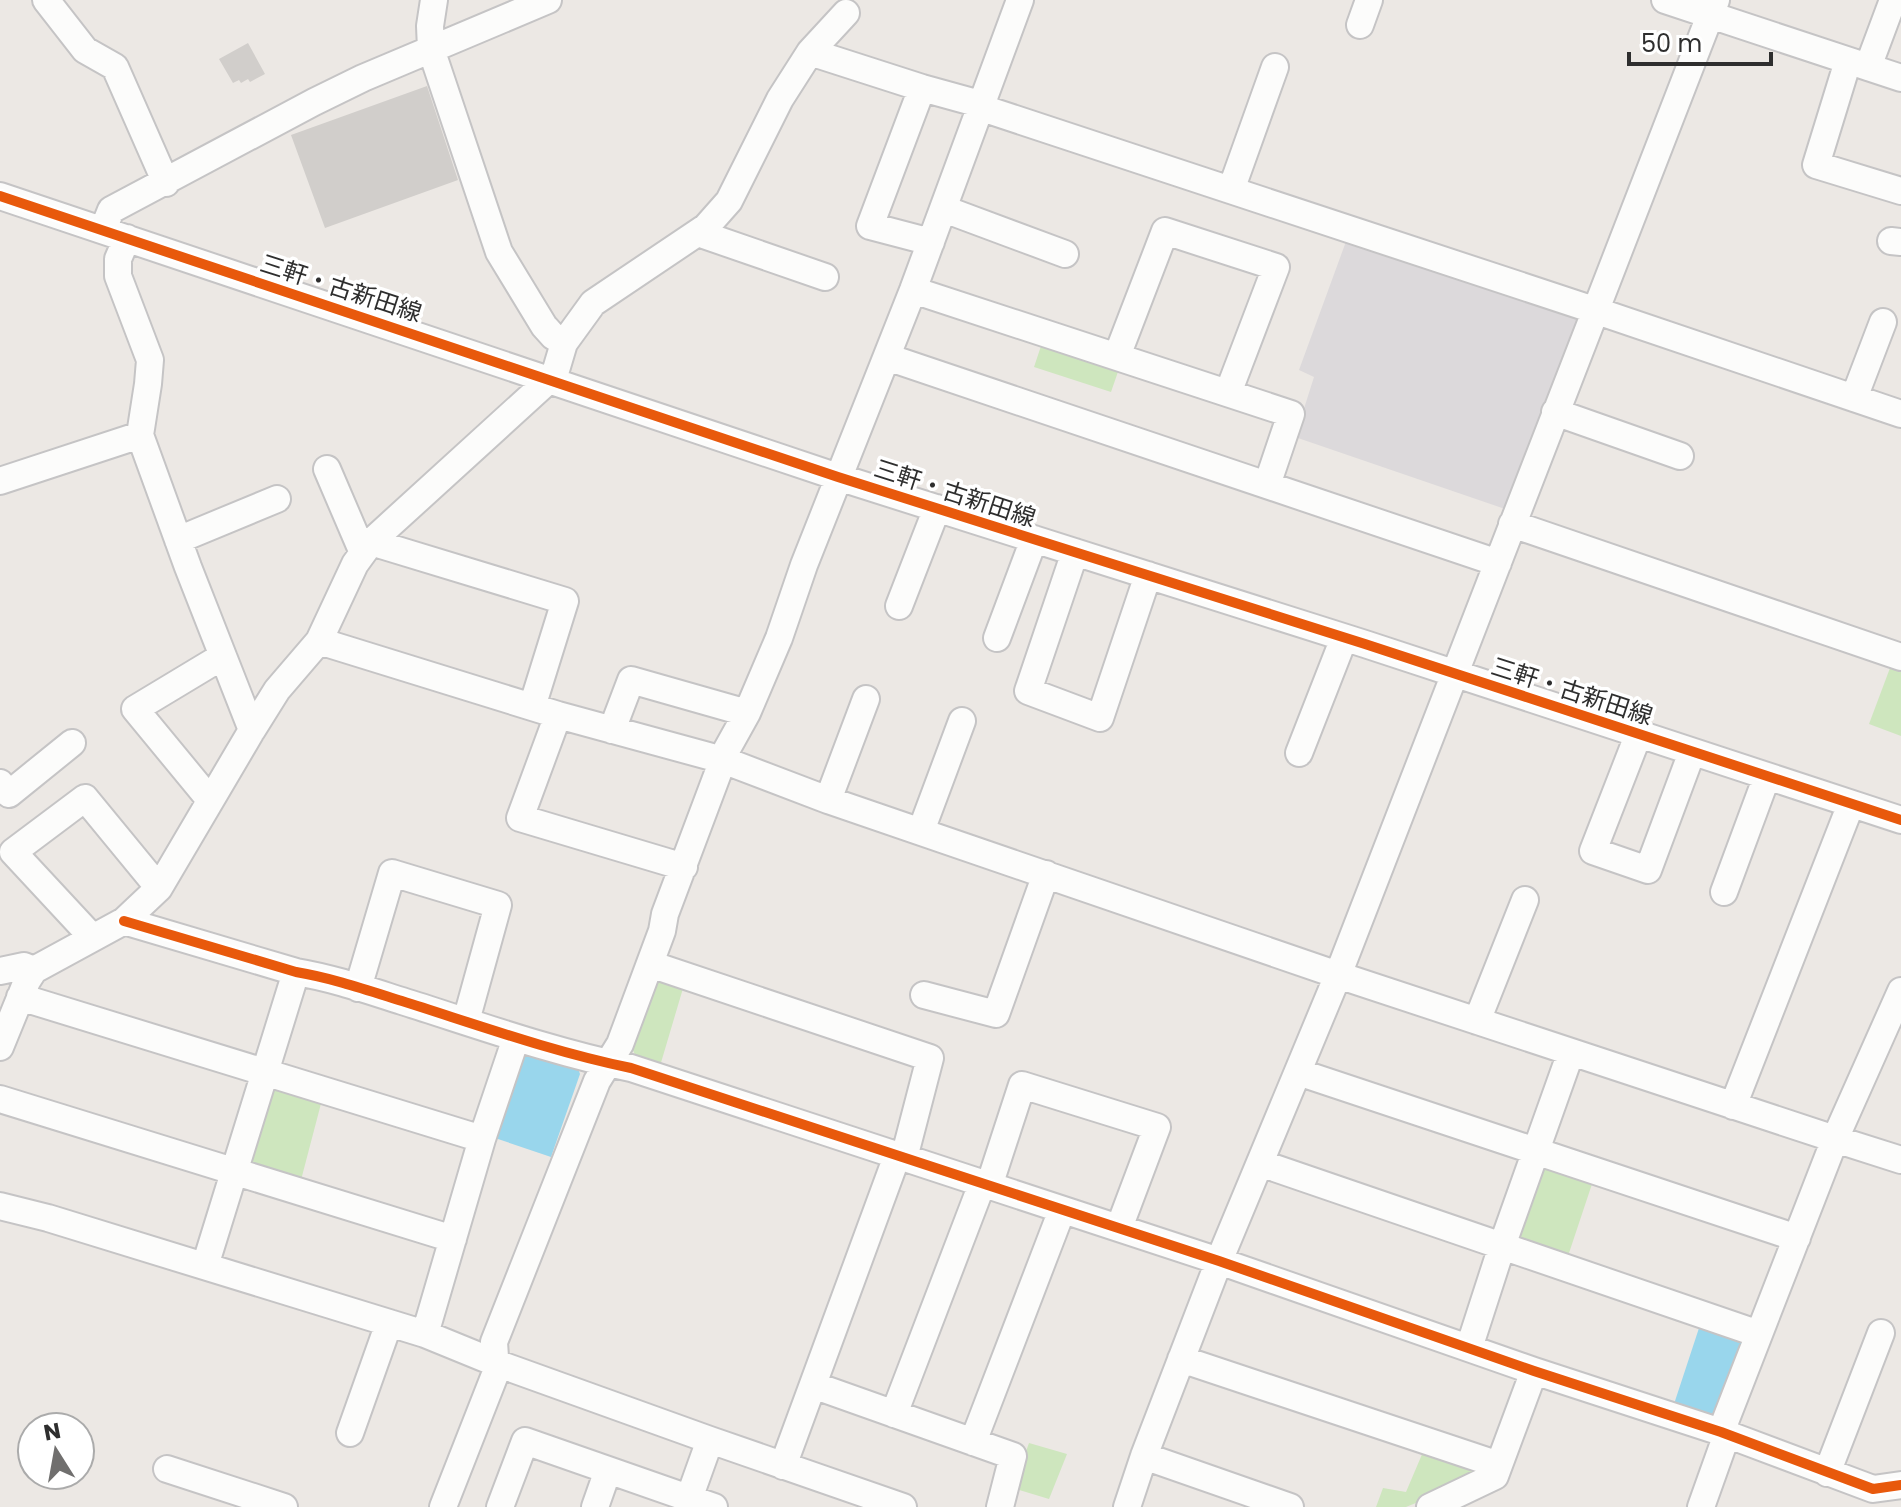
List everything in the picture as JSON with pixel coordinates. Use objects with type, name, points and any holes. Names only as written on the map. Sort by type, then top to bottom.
[{"type":"street","points":[[46,0],[85,50],[115,67],[166,183]]},
{"type":"street","points":[[434,0],[430,26],[431,49],[499,252],[544,326],[564,343]]},
{"type":"street","points":[[252,730],[140,435],[150,360],[118,276],[111,210],[314,102],[548,0]]},
{"type":"street","points":[[443,1507],[496,1372],[494,1342],[597,1081],[620,1044],[723,760],[779,638],[804,565],[944,209],[1020,0]]},
{"type":"street","points":[[1360,25],[1369,0]]},
{"type":"street","points":[[1665,0],[1713,8],[1901,78]]},
{"type":"street","points":[[1893,0],[1858,64],[1816,165],[1901,191]]},
{"type":"street","points":[[1127,1507],[1219,1261],[1338,975],[1713,8]]},
{"type":"street","points":[[0,1047],[34,970],[124,921],[159,888],[277,690],[319,641],[355,564],[367,547],[550,379],[564,343],[593,303],[706,227],[729,201],[780,99],[810,52],[846,13]]},
{"type":"street","points":[[810,52],[980,104],[988,110],[1901,414]]},
{"type":"street","points":[[1231,190],[1275,67]]},
{"type":"street","points":[[922,88],[870,226],[931,242]]},
{"type":"street","name":"三軒・古新田線","points":[[0,196],[838,477],[1901,820]]},
{"type":"street","points":[[944,209],[1065,254]]},
{"type":"street","points":[[1117,356],[1165,231],[1276,267],[1228,393]]},
{"type":"street","points":[[698,233],[825,277]]},
{"type":"street","points":[[913,290],[1291,414],[1267,485]]},
{"type":"street","points":[[1854,398],[1883,322]]},
{"type":"street","points":[[887,357],[1498,563]]},
{"type":"street","points":[[1555,412],[1680,456]]},
{"type":"street","points":[[0,481],[140,435]]},
{"type":"street","points":[[327,469],[367,547],[565,601],[532,707]]},
{"type":"street","points":[[178,540],[277,499]]},
{"type":"street","points":[[899,606],[937,508]]},
{"type":"street","points":[[1512,524],[1901,657]]},
{"type":"street","points":[[997,638],[1034,539]]},
{"type":"street","points":[[1075,552],[1028,691],[1100,718],[1148,575]]},
{"type":"street","points":[[1299,753],[1344,638]]},
{"type":"street","points":[[319,641],[558,715],[723,760],[828,800],[1338,975],[1901,1160]]},
{"type":"street","points":[[210,800],[135,709],[223,656]]},
{"type":"street","points":[[612,730],[631,680],[747,713]]},
{"type":"street","points":[[828,800],[866,699]]},
{"type":"street","points":[[558,715],[520,818],[684,867]]},
{"type":"street","points":[[921,831],[962,721]]},
{"type":"street","points":[[1639,733],[1593,851],[1648,870],[1692,752]]},
{"type":"street","points":[[0,783],[9,794],[72,743]]},
{"type":"street","points":[[1724,892],[1767,776]]},
{"type":"street","points":[[92,937],[13,852],[85,798],[159,888]]},
{"type":"street","points":[[1733,1106],[1851,804]]},
{"type":"street","points":[[358,988],[392,873],[498,905],[466,1021]]},
{"type":"street","points":[[924,995],[996,1014],[1046,874]]},
{"type":"street","points":[[1477,1021],[1525,900]]},
{"type":"street","points":[[124,921],[318,976],[516,1038],[631,1068],[1219,1261],[1534,1371],[1724,1433],[1827,1473],[1857,1495],[1901,1485]]},
{"type":"street","points":[[650,964],[930,1058],[901,1157],[783,1466]]},
{"type":"street","points":[[0,971],[24,966],[34,970]]},
{"type":"street","points":[[205,1266],[296,972]]},
{"type":"street","points":[[1701,1507],[1759,1334],[1835,1139],[1901,991]]},
{"type":"street","points":[[20,997],[482,1139]]},
{"type":"street","points":[[425,1334],[482,1139],[516,1038]]},
{"type":"street","points":[[1469,1348],[1571,1052]]},
{"type":"street","points":[[1298,1072],[1797,1238]]},
{"type":"street","points":[[894,1414],[986,1185],[1022,1085],[1157,1127],[1119,1228]]},
{"type":"street","points":[[0,1099],[453,1239]]},
{"type":"street","points":[[1260,1163],[1759,1334]]},
{"type":"street","points":[[0,1206],[425,1334],[496,1363],[903,1507]]},
{"type":"street","points":[[973,1442],[1062,1210]]},
{"type":"street","points":[[350,1433],[389,1323]]},
{"type":"street","points":[[1827,1473],[1881,1333]]},
{"type":"street","points":[[1181,1359],[1499,1465]]},
{"type":"street","points":[[1430,1507],[1495,1476],[1534,1371]]},
{"type":"street","points":[[813,1385],[1013,1456],[1000,1507]]},
{"type":"street","points":[[500,1507],[525,1441],[697,1504],[710,1440]]},
{"type":"street","points":[[1144,1456],[1290,1507]]},
{"type":"street","points":[[167,1469],[284,1507]]},
{"type":"street","points":[[595,1507],[608,1470]]},
{"type":"shaded area","points":[[1348,236],[1575,308],[1581,323],[1508,510],[1295,437],[1314,377],[1299,370]]},
{"type":"green space","points":[[1043,340],[1120,366],[1111,392],[1034,367]]},
{"type":"green space","points":[[1893,660],[1901,663],[1901,736],[1869,724]]},
{"type":"green space","points":[[666,979],[684,985],[660,1066],[637,1059],[631,1046],[654,982]]},
{"type":"green space","points":[[283,1083],[323,1096],[301,1180],[255,1167],[250,1156],[272,1088]]},
{"type":"green space","points":[[1547,1165],[1593,1181],[1567,1259],[1516,1237],[1539,1167]]},
{"type":"green space","points":[[1029,1443],[1067,1454],[1049,1499],[1013,1488]]},
{"type":"green space","points":[[1423,1452],[1477,1470],[1477,1478],[1406,1507],[1376,1507],[1383,1488],[1406,1492]]},
{"type":"water","points":[[529,1050],[576,1063],[580,1074],[551,1157],[492,1137],[519,1056]]},
{"type":"water","points":[[1700,1325],[1741,1339],[1745,1346],[1720,1409],[1708,1416],[1674,1404]]},
{"type":"building","points":[[248,43],[265,74],[250,82],[248,79],[233,83],[219,59]]},
{"type":"building","points":[[427,86],[458,180],[325,228],[291,135]]},
{"type":"cycle path","points":[[0,196],[838,477],[1365,644],[1901,820]]},
{"type":"cycle path","points":[[124,921],[349,985],[544,1046],[631,1068],[1219,1261],[1534,1371],[1721,1432],[1873,1489],[1901,1485]]}]
